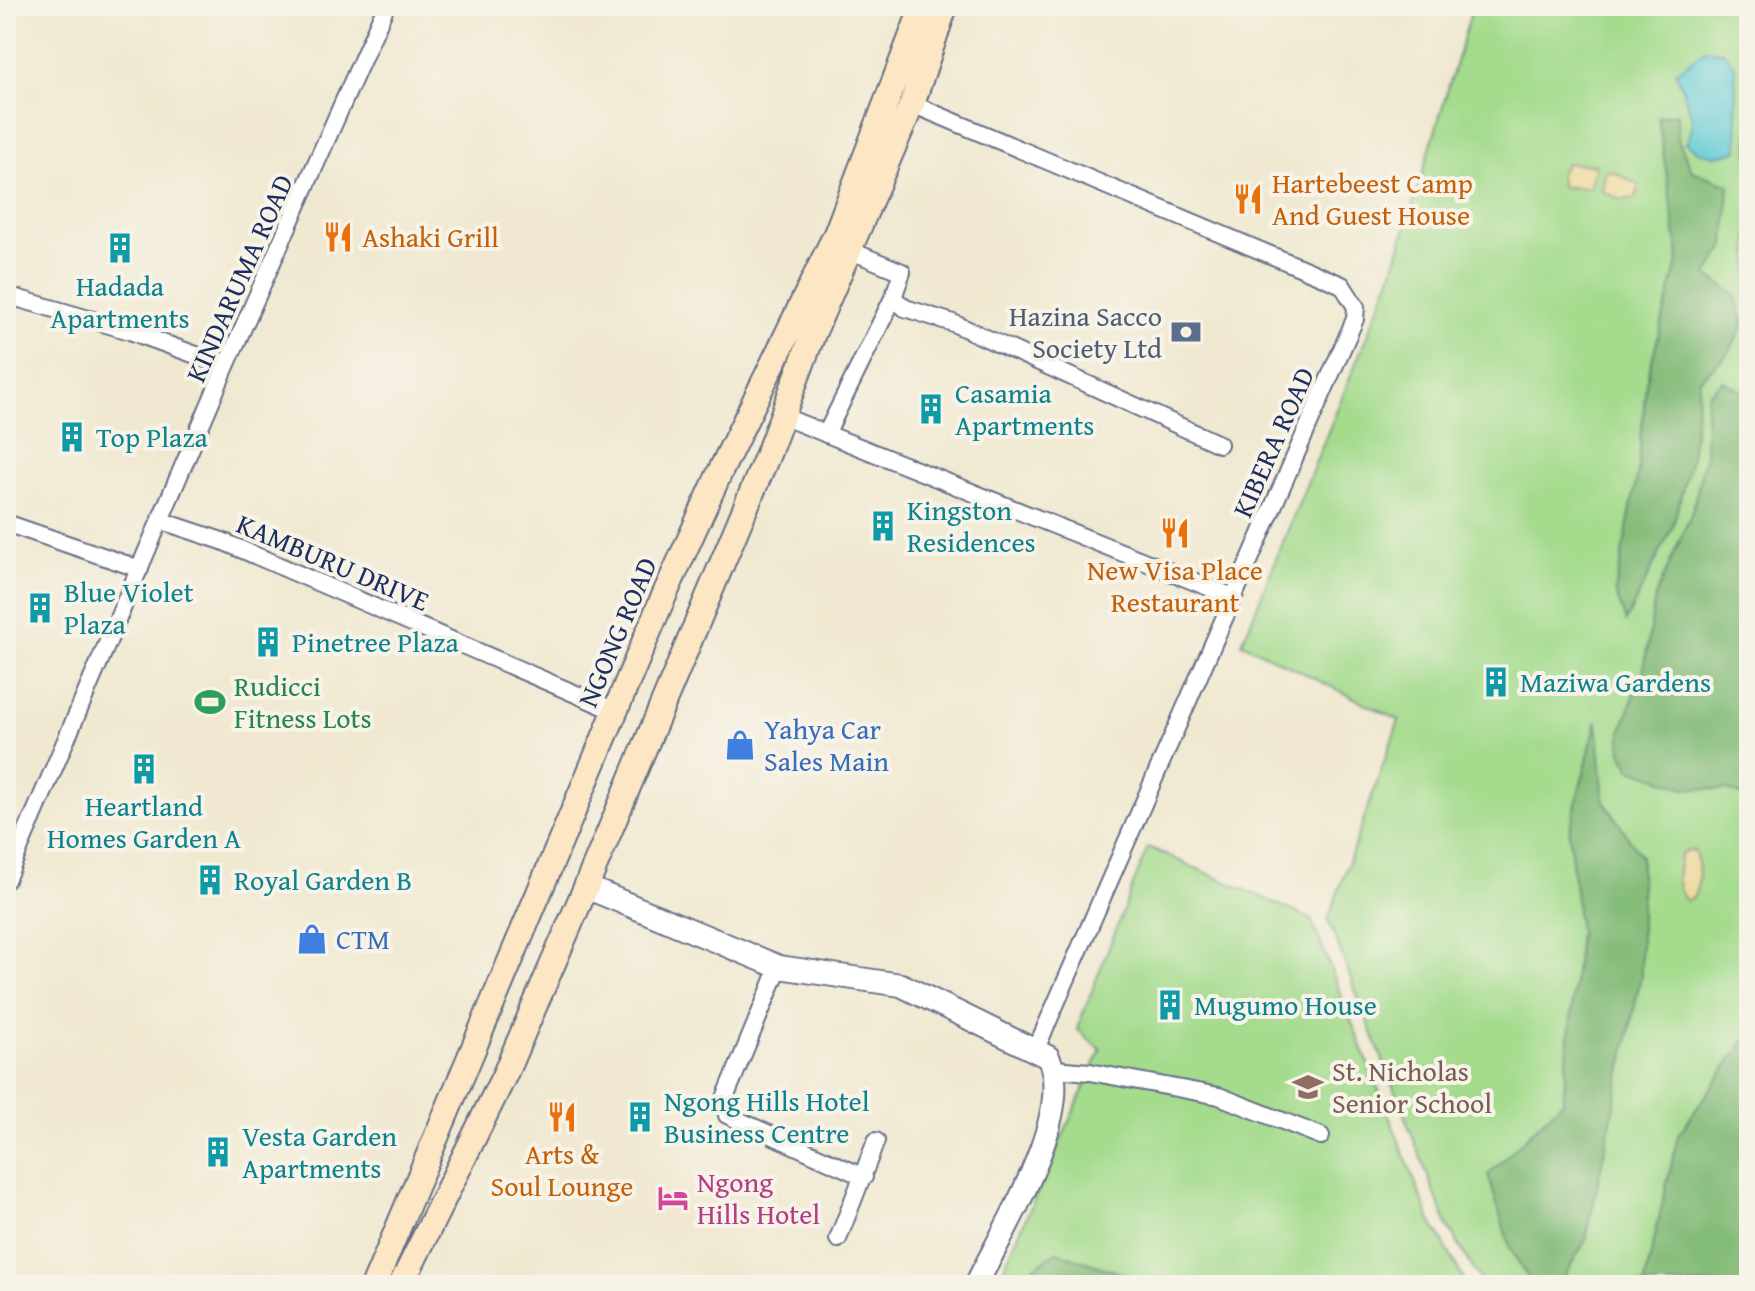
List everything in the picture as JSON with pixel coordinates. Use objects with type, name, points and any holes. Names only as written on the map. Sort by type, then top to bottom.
[{"type":"main road","name":"NGONG ROAD","points":[[374,1285],[659,607],[720,472],[836,234],[923,6]]},
{"type":"main road","points":[[401,1285],[505,1074],[586,887],[912,104],[945,6]]},
{"type":"main road","points":[[659,607],[668,597],[681,595],[690,598],[696,612],[695,627]]},
{"type":"main road","points":[[469,1056],[468,1070],[476,1081],[505,1074]]},
{"type":"street","name":"KINDARUMA ROAD","points":[[6,880],[226,366],[386,6]]},
{"type":"street","name":"KIBERA ROAD","points":[[912,104],[1342,285],[1352,297],[1355,319],[1036,1049]]},
{"type":"street","points":[[826,434],[893,298],[902,272],[849,250]]},
{"type":"street","points":[[6,295],[130,331],[226,366]]},
{"type":"street","points":[[893,298],[905,308],[953,323],[1219,444]]},
{"type":"street","points":[[782,416],[1233,597]]},
{"type":"street","name":"KAMBURU DRIVE","points":[[162,521],[222,541],[615,711]]},
{"type":"street","points":[[6,523],[140,569]]},
{"type":"street","points":[[586,887],[779,967],[901,985],[1048,1057],[1054,1069],[1053,1100],[1040,1150],[976,1285]]},
{"type":"street","points":[[779,967],[725,1098],[727,1115],[864,1177]]},
{"type":"street","points":[[1054,1069],[1090,1072],[1219,1096],[1321,1136]]},
{"type":"street","points":[[838,1239],[876,1141]]},
{"type":"green space","points":[[1473,6],[1749,6],[1749,1285],[1483,1285],[1448,1227],[1328,920],[1399,720],[1242,643],[1391,277]]},
{"type":"green space","points":[[1677,113],[1678,139],[1692,171],[1729,185],[1725,246],[1707,275],[1735,295],[1744,324],[1728,354],[1700,379],[1691,458],[1673,526],[1626,621],[1615,592],[1638,472],[1646,383],[1679,258],[1658,117]]},
{"type":"green space","points":[[1723,381],[1749,395],[1749,799],[1728,790],[1685,788],[1631,769],[1621,751],[1621,732],[1644,668],[1655,597],[1692,512],[1705,457],[1707,395]]},
{"type":"green space","points":[[1597,720],[1604,801],[1641,856],[1641,976],[1586,1240],[1559,1285],[1532,1285],[1510,1248],[1488,1175],[1563,1101],[1579,932],[1569,832]]},
{"type":"green space","points":[[1148,847],[1311,919],[1429,1217],[1467,1285],[996,1285],[1101,1050],[1077,1029]]},
{"type":"green space","points":[[1749,1035],[1749,1285],[1644,1285],[1678,1135]]},
{"type":"green space","points":[[1056,1252],[1157,1285],[1008,1285]]},
{"type":"sand","points":[[1566,163],[1596,165],[1589,188],[1561,187],[1560,173]]},
{"type":"sand","points":[[1612,171],[1639,185],[1636,198],[1621,200],[1602,191],[1605,172]]},
{"type":"sand","points":[[1694,851],[1699,875],[1693,898],[1686,901],[1678,884],[1678,873],[1681,854]]},
{"type":"water","points":[[1705,50],[1723,51],[1735,67],[1738,150],[1723,155],[1705,154],[1686,143],[1692,125],[1691,117],[1676,72]]},
{"type":"place","name":"Hartebeest Camp And Guest House","points":[[1248,199]]},
{"type":"place","name":"Ashaki Grill","points":[[338,237]]},
{"type":"place","name":"Hadada Apartments","points":[[120,248]]},
{"type":"place","name":"Hazina Sacco Society Ltd","points":[[1186,332]]},
{"type":"place","name":"Casamia Apartments","points":[[931,409]]},
{"type":"place","name":"Top Plaza","points":[[72,437]]},
{"type":"place","name":"Kingston Residences","points":[[883,526]]},
{"type":"place","name":"New Visa Place Restaurant","points":[[1175,533]]},
{"type":"place","name":"Blue Violet Plaza","points":[[40,608]]},
{"type":"place","name":"Pinetree Plaza","points":[[268,642]]},
{"type":"place","name":"Maziwa Gardens","points":[[1496,682]]},
{"type":"place","name":"Rudicci Fitness Lots","points":[[210,702]]},
{"type":"place","name":"Yahya Car Sales Main","points":[[740,745]]},
{"type":"place","name":"Heartland Homes Garden A","points":[[144,769]]},
{"type":"place","name":"Royal Garden B","points":[[210,880]]},
{"type":"place","name":"CTM","points":[[312,939]]},
{"type":"place","name":"Mugumo House","points":[[1170,1005]]},
{"type":"place","name":"St. Nicholas Senior School","points":[[1308,1087]]},
{"type":"place","name":"Arts & Soul Lounge","points":[[562,1117]]},
{"type":"place","name":"Ngong Hills Hotel Business Centre","points":[[640,1117]]},
{"type":"place","name":"Vesta Garden Apartments","points":[[218,1152]]},
{"type":"place","name":"Ngong Hills Hotel","points":[[673,1198]]}]
